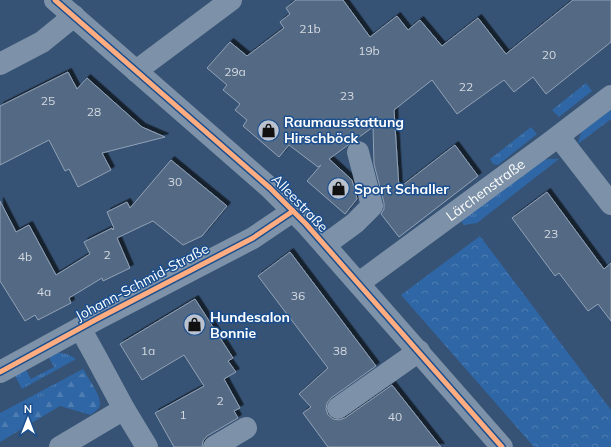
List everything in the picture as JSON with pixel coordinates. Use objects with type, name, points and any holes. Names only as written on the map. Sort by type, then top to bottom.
[{"type":"street","name":"Alleestraße","points":[[55,0],[263,182],[293,211],[359,283],[502,447]]},
{"type":"street","points":[[136,71],[231,0]]},
{"type":"street","points":[[0,64],[42,42],[74,16]]},
{"type":"street","name":"Lärchenstraße","points":[[359,283],[559,137],[611,96]]},
{"type":"street","points":[[559,137],[611,204]]},
{"type":"street","points":[[325,245],[355,224],[372,206],[358,152]]},
{"type":"street","name":"Johann-Schmid-Straße","points":[[0,372],[80,328],[253,238],[293,211]]},
{"type":"street","points":[[80,328],[124,409],[148,447]]},
{"type":"street","points":[[338,408],[418,352]]},
{"type":"street","points":[[60,447],[124,409]]},
{"type":"street","points":[[214,447],[246,428]]},
{"type":"green space","points":[[586,83],[592,91],[559,117],[552,110]]},
{"type":"green space","points":[[611,102],[611,119],[578,144],[581,132]]},
{"type":"green space","points":[[531,127],[537,134],[498,165],[493,164],[490,159]]},
{"type":"green space","points":[[559,159],[477,223],[464,225],[460,220],[541,160]]},
{"type":"green space","points":[[480,236],[611,410],[611,447],[534,447],[401,295]]},
{"type":"green space","points":[[54,353],[66,354],[76,359],[22,389],[14,374],[25,368],[31,379],[54,367],[48,356]]},
{"type":"green space","points":[[83,369],[85,372],[0,421],[0,413]]},
{"type":"green space","points":[[85,372],[97,392],[100,401],[99,408],[91,415],[60,406],[0,442],[0,421]]},
{"type":"building","points":[[296,0],[343,0],[370,37],[397,16],[408,30],[420,20],[442,46],[478,18],[506,54],[573,0],[611,0],[611,42],[546,94],[533,77],[514,92],[504,80],[457,114],[432,80],[394,110],[399,188],[455,145],[478,176],[399,237],[381,214],[384,209],[384,203],[374,164],[373,127],[329,159],[352,180],[357,199],[345,214],[307,181],[321,165],[318,167],[289,145],[279,157],[243,126],[247,120],[235,110],[240,104],[223,90],[227,85],[207,68],[230,42],[247,56],[284,28],[280,22],[290,14],[286,8]]},
{"type":"building","points":[[68,72],[77,89],[87,78],[142,127],[165,137],[102,153],[111,170],[78,187],[69,169],[65,171],[49,140],[0,165],[0,106]]},
{"type":"building","points":[[171,160],[227,206],[202,236],[183,245],[153,221],[117,238],[130,268],[103,281],[102,278],[69,298],[71,303],[38,320],[35,315],[25,321],[0,281],[0,201],[16,232],[29,225],[56,275],[90,254],[84,242],[112,228],[113,230],[114,228],[107,212],[127,202],[130,208]]},
{"type":"building","points":[[547,192],[604,269],[611,263],[611,321],[598,304],[588,311],[559,273],[555,276],[512,218]]},
{"type":"building","points":[[290,252],[376,366],[331,398],[327,403],[326,409],[328,415],[333,419],[339,420],[345,418],[392,385],[441,447],[328,447],[303,413],[311,407],[299,394],[328,368],[258,276]]},
{"type":"building","points":[[195,299],[233,358],[228,361],[236,372],[224,379],[240,408],[234,411],[238,418],[207,436],[203,441],[202,447],[174,447],[155,413],[204,386],[184,355],[142,380],[120,344]]},
{"type":"cycle path","points":[[55,0],[270,188],[306,224],[502,447]]},
{"type":"cycle path","points":[[0,372],[97,319],[253,238],[293,211]]},
{"type":"place","name":"Raumausstattung Hirschböck","points":[[268,130]]},
{"type":"place","name":"Sport Schaller","points":[[338,189]]},
{"type":"place","name":"Hundesalon Bonnie","points":[[195,325]]}]
